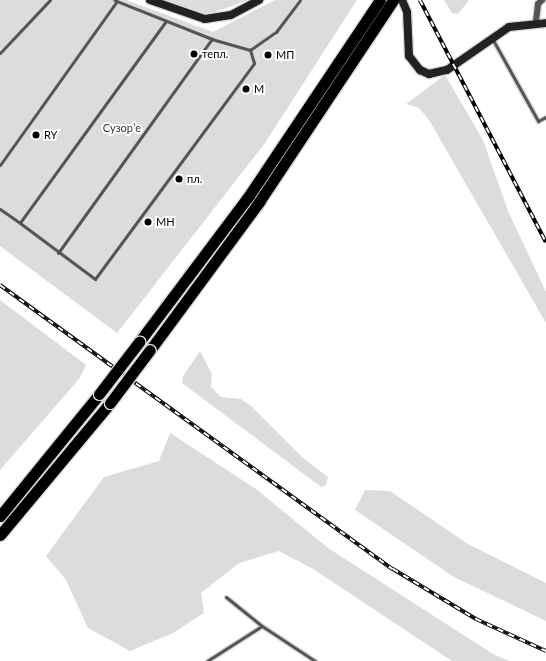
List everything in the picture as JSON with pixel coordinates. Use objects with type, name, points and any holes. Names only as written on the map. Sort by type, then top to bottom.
[{"type":"highway","points":[[0,516],[99,394],[139,342],[252,191],[386,2]]},
{"type":"highway","points":[[0,535],[110,403],[263,196],[386,2]]},
{"type":"street","points":[[150,0],[205,19],[231,15],[259,0]]},
{"type":"street","points":[[402,0],[407,12],[409,56],[420,70],[434,74],[447,70],[491,36],[509,27],[536,21],[546,22]]},
{"type":"street","points":[[536,21],[538,1]]},
{"type":"lane","points":[[0,52],[50,0]]},
{"type":"lane","points":[[250,50],[276,32],[300,0]]},
{"type":"lane","points":[[0,165],[115,1],[212,39],[250,50]]},
{"type":"lane","points":[[20,223],[166,21]]},
{"type":"lane","points":[[491,36],[538,122],[546,117]]},
{"type":"lane","points":[[58,253],[212,39]]},
{"type":"lane","points":[[0,209],[95,280],[254,63],[250,50]]},
{"type":"lane","points":[[226,597],[262,626],[315,661]]},
{"type":"lane","points":[[208,661],[262,626]]},
{"type":"green space","name":"Сузорʼе","points":[[0,0],[126,0],[213,32],[275,0],[357,0],[265,143],[117,333],[0,246]]},
{"type":"green space","points":[[164,0],[249,0],[209,14],[195,12]]},
{"type":"green space","points":[[444,0],[469,0],[458,14],[452,13]]},
{"type":"green space","points":[[445,75],[483,140],[508,211],[546,292],[546,323],[429,120],[419,108],[406,104]]},
{"type":"green space","points":[[0,300],[86,365],[79,379],[0,470]]},
{"type":"green space","points":[[200,351],[212,374],[211,387],[221,397],[241,399],[251,406],[302,457],[328,477],[326,485],[321,487],[182,383],[183,376]]},
{"type":"green space","points":[[170,433],[256,489],[328,548],[493,654],[509,661],[452,661],[313,569],[279,551],[239,563],[201,593],[204,613],[173,633],[130,651],[88,628],[66,580],[46,556],[104,477],[159,461]]},
{"type":"green space","points":[[365,490],[390,491],[468,544],[546,583],[546,621],[454,577],[355,510]]},
{"type":"railway","points":[[420,0],[546,242]]},
{"type":"railway","points":[[0,285],[393,569],[476,619],[546,651]]},
{"type":"place","name":"тепл.","points":[[194,54]]},
{"type":"place","name":"МП","points":[[268,55]]},
{"type":"place","name":"М","points":[[246,89]]},
{"type":"place","name":"RY","points":[[36,135]]},
{"type":"place","name":"пл.","points":[[179,179]]},
{"type":"place","name":"МН","points":[[148,222]]}]
